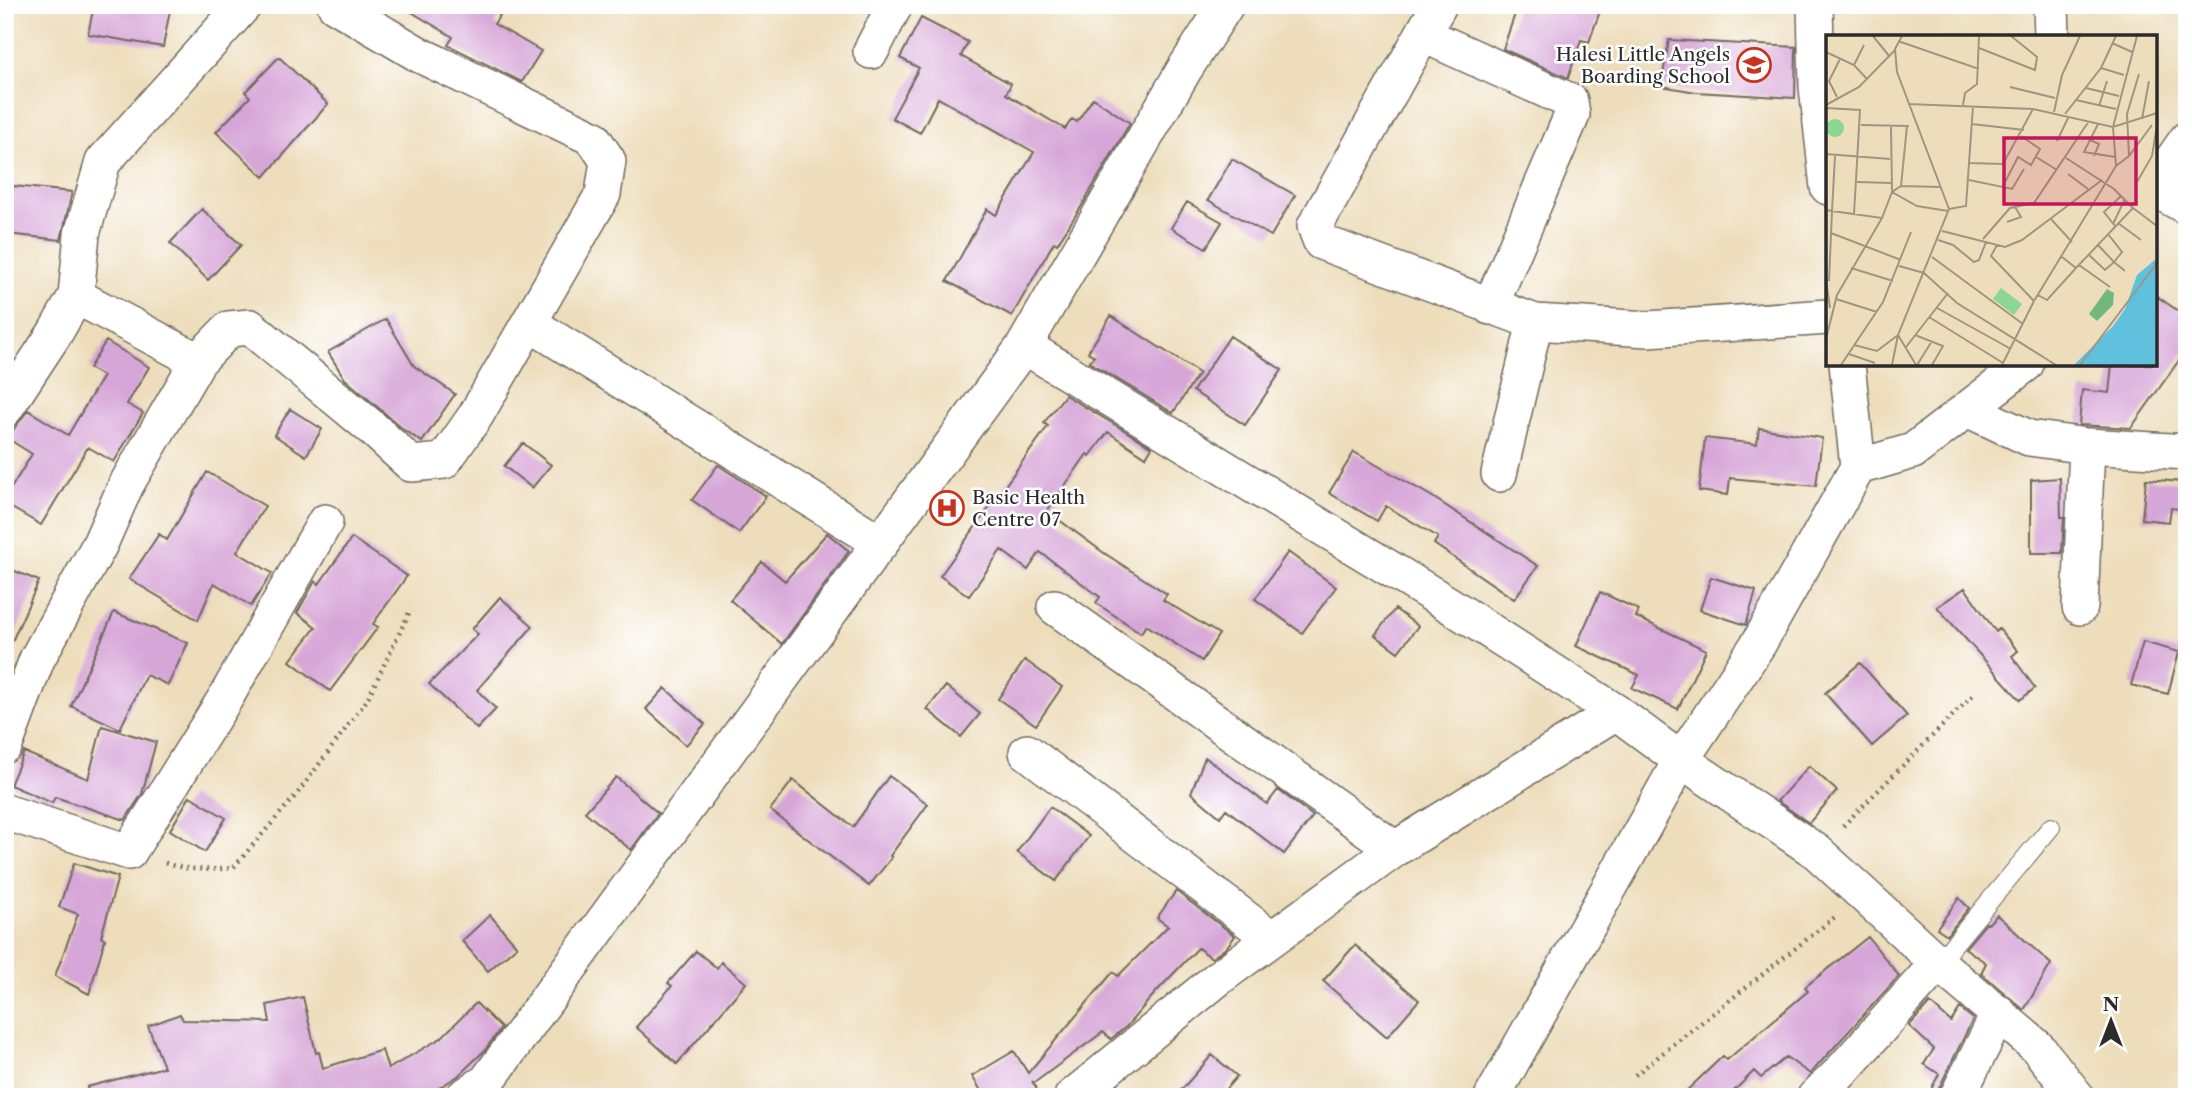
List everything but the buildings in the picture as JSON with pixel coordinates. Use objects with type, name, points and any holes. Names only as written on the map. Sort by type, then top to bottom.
[{"type":"street","points":[[5,409],[76,296],[82,234],[103,162],[244,5]]},
{"type":"street","points":[[5,746],[37,659],[100,544],[126,485],[198,361],[229,328],[250,327],[372,428],[411,464],[444,461],[476,415],[603,194],[608,162],[593,138],[419,55],[335,5]]},
{"type":"street","points":[[872,51],[895,5]]},
{"type":"street","points":[[463,1097],[487,1081],[1024,346],[1184,70],[1226,5]]},
{"type":"street","points":[[1815,5],[1817,87],[1826,169]]},
{"type":"street","points":[[2051,5],[2052,35]]},
{"type":"street","points":[[1490,307],[1572,115],[1570,101],[1432,20],[1315,226],[1321,242],[1490,307],[1535,323],[1648,328],[1826,317]]},
{"type":"street","points":[[2157,184],[2187,139]]},
{"type":"street","points":[[2157,188],[2187,207]]},
{"type":"street","points":[[76,296],[198,361]]},
{"type":"street","points":[[529,323],[881,543]]},
{"type":"street","points":[[1499,474],[1535,323]]},
{"type":"street","points":[[1024,346],[1448,604],[1616,712],[1681,760],[1817,852],[1938,963],[2037,1047],[2077,1097]]},
{"type":"street","points":[[1492,1097],[1681,760],[1759,643],[1858,467],[1847,366]]},
{"type":"street","points":[[1858,467],[1913,451],[2023,366]]},
{"type":"street","points":[[1967,409],[2029,439],[2087,446],[2187,452]]},
{"type":"street","points":[[2080,607],[2087,446]]},
{"type":"street","points":[[5,813],[129,852],[226,697],[325,522]]},
{"type":"street","points":[[1055,607],[1395,849]]},
{"type":"street","points":[[1072,1097],[1221,975],[1395,849],[1616,712]]},
{"type":"street","points":[[1027,752],[1271,939]]},
{"type":"street","points":[[1815,1097],[1938,963]]},
{"type":"street","points":[[1957,1097],[1999,1013]]},
{"type":"lane","points":[[1938,963],[2051,827]]},
{"type":"path","points":[[129,852],[177,867],[203,870],[233,868],[297,794],[367,700],[409,613]]},
{"type":"path","points":[[1817,852],[1973,695]]},
{"type":"path","points":[[1635,1074],[1864,895]]},
{"type":"place","name":"Halesi Little Angels Boarding School","points":[[1754,65]]},
{"type":"place","name":"Basic Health Centre 07","points":[[947,508]]}]
